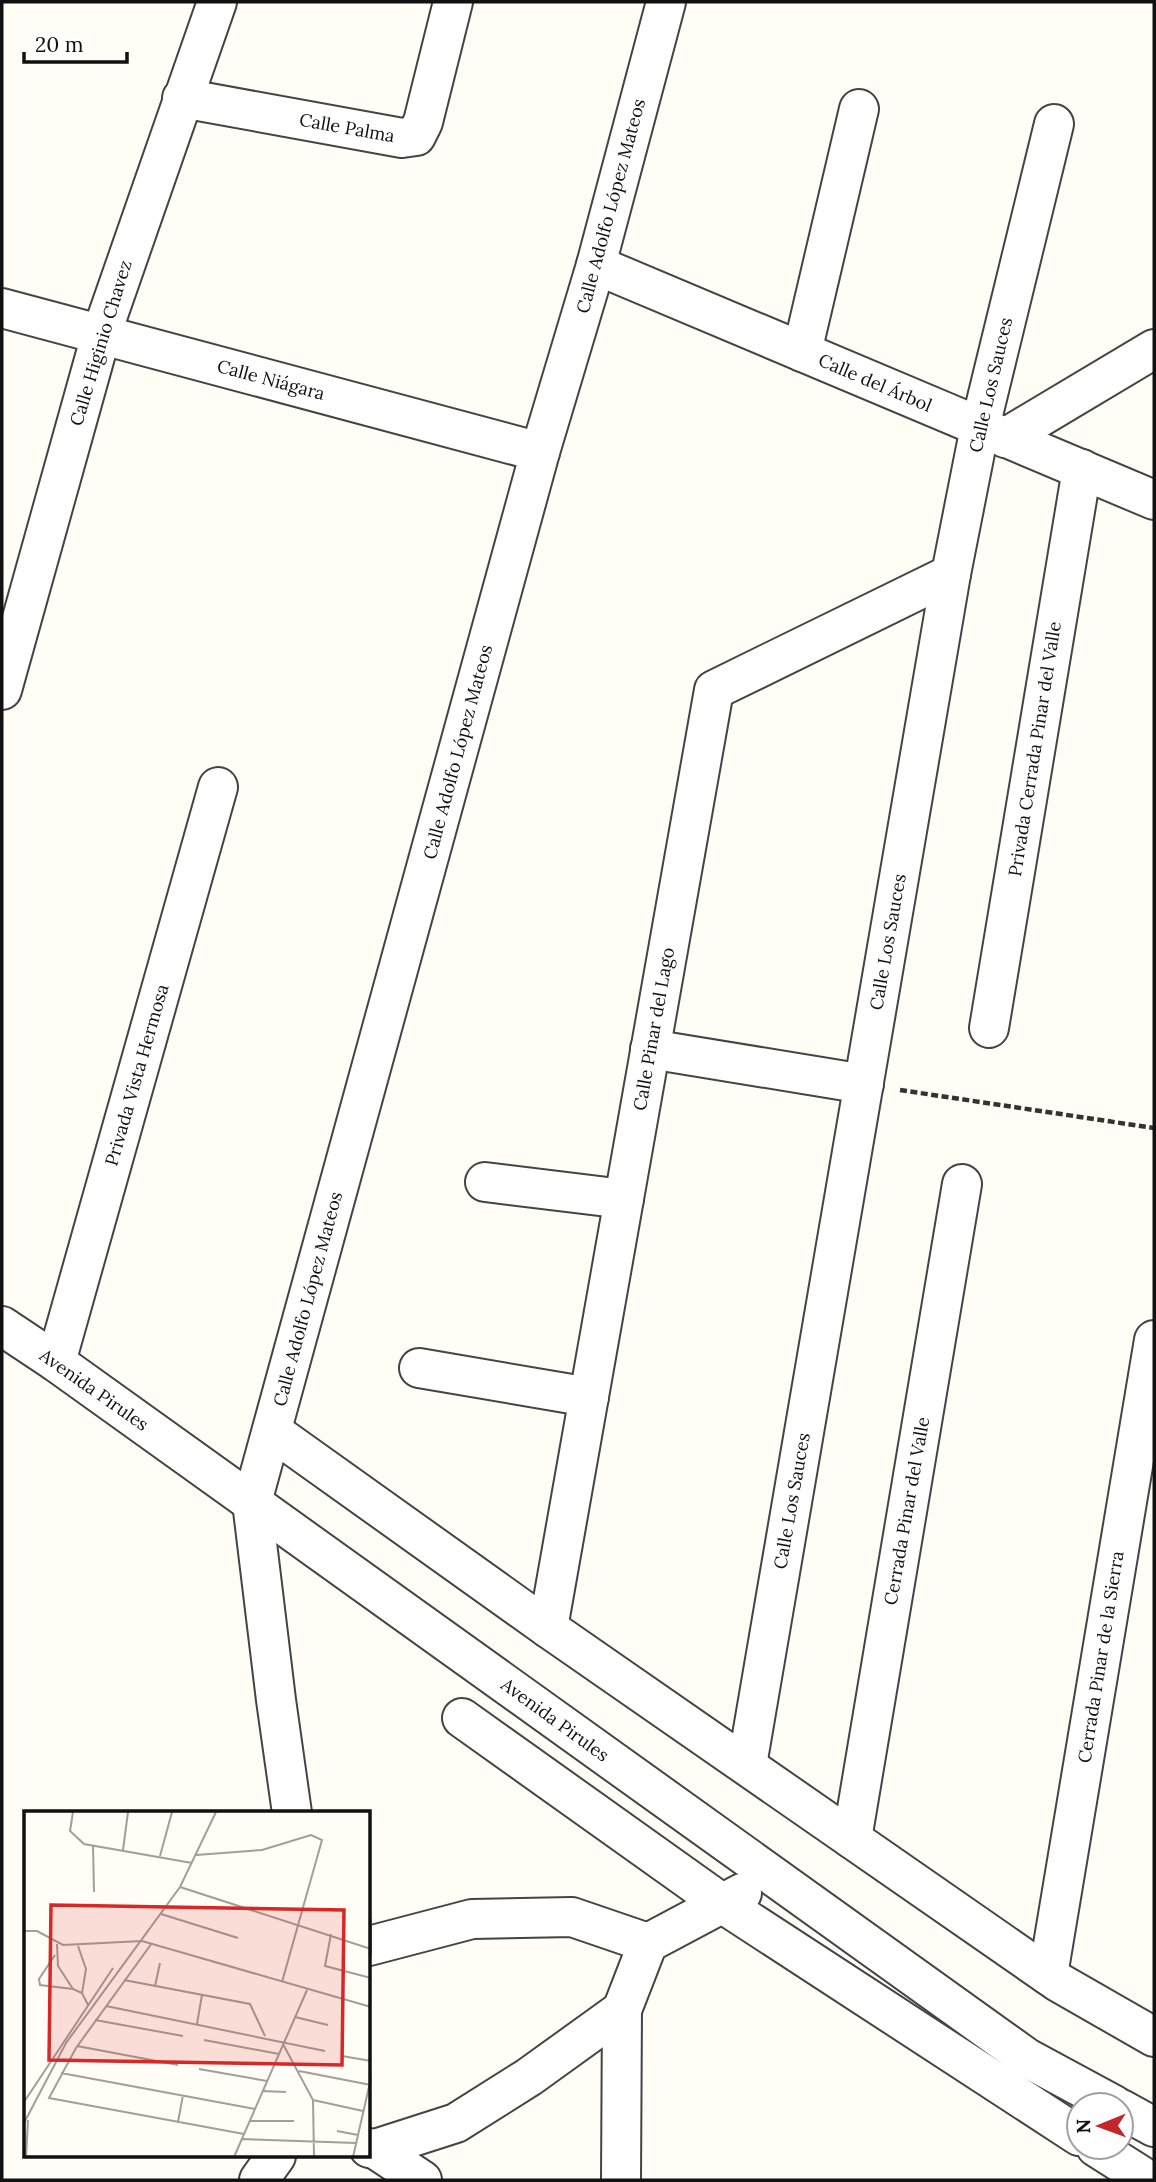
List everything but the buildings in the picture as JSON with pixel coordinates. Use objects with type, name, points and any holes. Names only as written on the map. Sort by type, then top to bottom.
[{"type":"street","name":"Calle Higinio Chavez","points":[[2,690],[101,335],[217,2]]},
{"type":"street","name":"Calle Palma","points":[[182,97],[402,138],[416,136],[423,122],[453,2]]},
{"type":"street","name":"Calle Adolfo López Mateos","points":[[252,1502],[540,452],[596,265],[666,2]]},
{"type":"street","points":[[802,352],[859,109]]},
{"type":"street","name":"Calle Los Sauces","points":[[747,1765],[951,574],[993,432],[1054,124]]},
{"type":"street","name":"Calle del Árbol","points":[[596,265],[1154,500]]},
{"type":"street","name":"Calle Niágara","points":[[2,308],[540,452]]},
{"type":"street","points":[[993,432],[1154,349]]},
{"type":"street","name":"Privada Cerrada Pinar del Valle","points":[[989,1028],[1082,470]]},
{"type":"street","name":"Calle Pinar del Lago","points":[[548,1628],[714,690],[951,574]]},
{"type":"street","name":"Privada Vista Hermosa","points":[[55,1362],[218,788]]},
{"type":"street","points":[[650,1049],[864,1084]]},
{"type":"street","points":[[485,1182],[624,1199]]},
{"type":"street","name":"Cerrada Pinar del Valle","points":[[852,1839],[962,1184]]},
{"type":"street","name":"Avenida Pirules","points":[[2,1326],[1027,2058],[1088,2091]]},
{"type":"street","name":"Cerrada Pinar de la Sierra","points":[[1048,1975],[1154,1340]]},
{"type":"street","points":[[419,1368],[589,1397]]},
{"type":"street","points":[[272,1431],[548,1628],[1048,1975],[1154,2037]]},
{"type":"street","points":[[252,1502],[292,1811]]},
{"type":"street","points":[[462,1718],[723,1904],[1065,2127]]},
{"type":"street","points":[[621,2180],[622,2010],[648,1943],[772,1876]]},
{"type":"street","points":[[371,1945],[472,1919],[572,1917],[648,1943]]},
{"type":"street","points":[[372,2148],[456,2123],[529,2077],[622,2010]]},
{"type":"street","points":[[1135,2117],[1154,2127]]},
{"type":"street","points":[[372,2148],[422,2180]]},
{"type":"street","points":[[259,2180],[275,2158]]},
{"type":"street","points":[[1118,2161],[1148,2180]]},
{"type":"path","points":[[864,1084],[1154,1128]]}]
